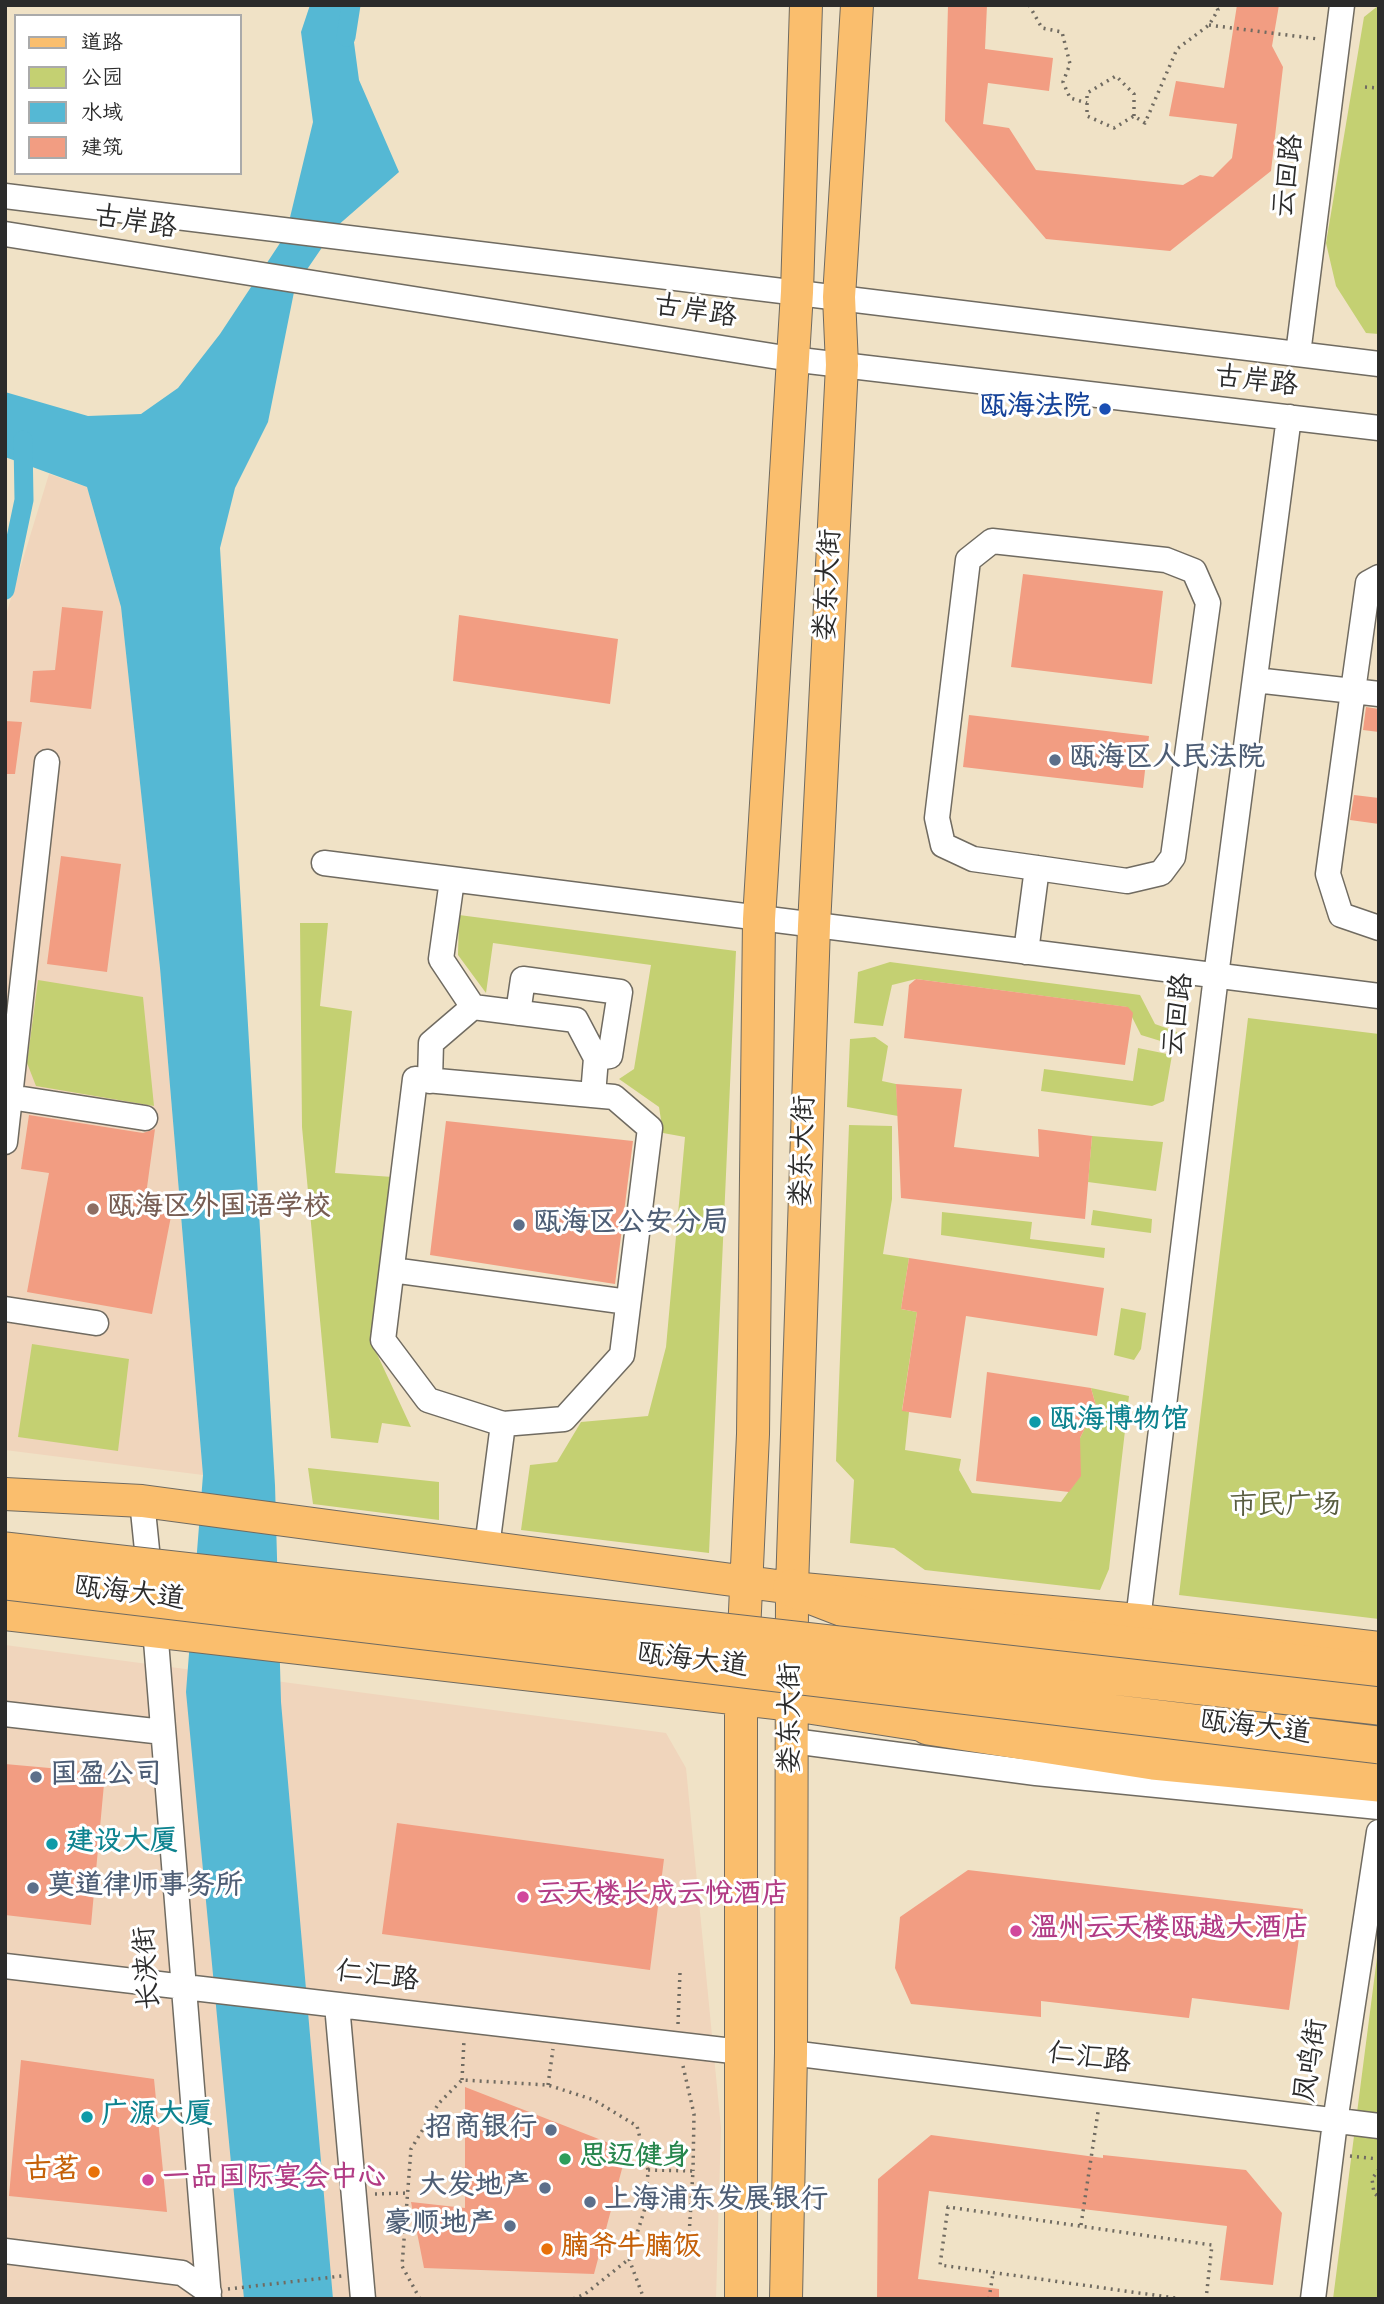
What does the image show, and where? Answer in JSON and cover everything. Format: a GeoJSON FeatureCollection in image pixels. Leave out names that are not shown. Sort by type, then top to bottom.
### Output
{"type":"FeatureCollection","features":[{"type":"Feature","properties":{"kind":"highway","name":"瓯海大道"},"geometry":{"type":"LineString","coordinates":[[5,1552],[1379,1706]]}},
{"type":"Feature","properties":{"kind":"highway","name":"瓯海大道"},"geometry":{"type":"LineString","coordinates":[[5,1581],[1379,1745]]}},
{"type":"Feature","properties":{"kind":"highway"},"geometry":{"type":"LineString","coordinates":[[792,1588],[867,1617],[1379,1672]]}},
{"type":"Feature","properties":{"kind":"highway"},"geometry":{"type":"LineString","coordinates":[[928,1726],[1153,1761],[1379,1783]]}},
{"type":"Feature","properties":{"kind":"main road","name":"娄东大街"},"geometry":{"type":"LineString","coordinates":[[741,2299],[741,1699],[753,1434],[759,919],[797,292],[806,5]]}},
{"type":"Feature","properties":{"kind":"main road","name":"娄东大街"},"geometry":{"type":"LineString","coordinates":[[786,2299],[792,2053],[792,1588],[814,926],[842,365],[839,297],[857,5]]}},
{"type":"Feature","properties":{"kind":"main road"},"geometry":{"type":"LineString","coordinates":[[5,1494],[142,1501],[792,1588],[1138,1620],[1379,1648]]}},
{"type":"Feature","properties":{"kind":"main road","name":"瓯海大道"},"geometry":{"type":"LineString","coordinates":[[5,1614],[793,1705],[928,1726],[1027,1724],[1379,1765]]}},
{"type":"Feature","properties":{"kind":"street","name":"云回路"},"geometry":{"type":"LineString","coordinates":[[1298,354],[1342,5]]}},
{"type":"Feature","properties":{"kind":"street","name":"古岸路"},"geometry":{"type":"LineString","coordinates":[[5,196],[1379,364]]}},
{"type":"Feature","properties":{"kind":"street","name":"古岸路"},"geometry":{"type":"LineString","coordinates":[[5,234],[791,359],[1379,428]]}},
{"type":"Feature","properties":{"kind":"street","name":"云回路"},"geometry":{"type":"LineString","coordinates":[[1138,1620],[1216,976],[1289,418]]}},
{"type":"Feature","properties":{"kind":"street"},"geometry":{"type":"LineString","coordinates":[[992,541],[1166,560],[1194,571],[1208,603],[1173,857],[1161,873],[1127,881],[1037,867],[973,859],[943,845],[937,818],[968,560],[992,541]]}},
{"type":"Feature","properties":{"kind":"street"},"geometry":{"type":"LineString","coordinates":[[1379,577],[1368,583],[1328,874],[1341,915],[1379,928]]}},
{"type":"Feature","properties":{"kind":"street"},"geometry":{"type":"LineString","coordinates":[[1255,680],[1379,694]]}},
{"type":"Feature","properties":{"kind":"street"},"geometry":{"type":"LineString","coordinates":[[5,1142],[47,762]]}},
{"type":"Feature","properties":{"kind":"street"},"geometry":{"type":"LineString","coordinates":[[324,863],[1379,996]]}},
{"type":"Feature","properties":{"kind":"street"},"geometry":{"type":"LineString","coordinates":[[1026,952],[1037,867]]}},
{"type":"Feature","properties":{"kind":"street"},"geometry":{"type":"LineString","coordinates":[[452,880],[441,959],[473,1007]]}},
{"type":"Feature","properties":{"kind":"street"},"geometry":{"type":"LineString","coordinates":[[518,1013],[523,979],[620,992],[610,1056],[597,1058]]}},
{"type":"Feature","properties":{"kind":"street"},"geometry":{"type":"LineString","coordinates":[[430,1081],[431,1043],[473,1007],[576,1020],[597,1058],[593,1095]]}},
{"type":"Feature","properties":{"kind":"street"},"geometry":{"type":"LineString","coordinates":[[415,1079],[593,1095],[614,1097],[650,1128],[622,1355],[564,1419],[503,1424],[428,1401],[383,1340],[415,1079]]}},
{"type":"Feature","properties":{"kind":"street"},"geometry":{"type":"LineString","coordinates":[[10,1097],[145,1118]]}},
{"type":"Feature","properties":{"kind":"street"},"geometry":{"type":"LineString","coordinates":[[392,1270],[628,1303]]}},
{"type":"Feature","properties":{"kind":"street"},"geometry":{"type":"LineString","coordinates":[[5,1309],[96,1323]]}},
{"type":"Feature","properties":{"kind":"street"},"geometry":{"type":"LineString","coordinates":[[487,1547],[503,1424]]}},
{"type":"Feature","properties":{"kind":"street","name":"长浃街"},"geometry":{"type":"LineString","coordinates":[[142,1501],[209,2295]]}},
{"type":"Feature","properties":{"kind":"street"},"geometry":{"type":"LineString","coordinates":[[5,1714],[163,1732]]}},
{"type":"Feature","properties":{"kind":"street"},"geometry":{"type":"LineString","coordinates":[[793,1741],[1036,1773],[1379,1807]]}},
{"type":"Feature","properties":{"kind":"street","name":"凤鸣街"},"geometry":{"type":"LineString","coordinates":[[1313,2299],[1335,2122],[1379,1832]]}},
{"type":"Feature","properties":{"kind":"street","name":"仁汇路"},"geometry":{"type":"LineString","coordinates":[[5,1966],[741,2052]]}},
{"type":"Feature","properties":{"kind":"street"},"geometry":{"type":"LineString","coordinates":[[337,2005],[363,2299]]}},
{"type":"Feature","properties":{"kind":"street","name":"仁汇路"},"geometry":{"type":"LineString","coordinates":[[792,2053],[1379,2126]]}},
{"type":"Feature","properties":{"kind":"street"},"geometry":{"type":"LineString","coordinates":[[5,2251],[182,2273],[209,2295]]}},
{"type":"Feature","properties":{"kind":"path"},"geometry":{"type":"LineString","coordinates":[[1029,5],[1042,29],[1062,32],[1070,64],[1063,82],[1070,98],[1087,103]]}},
{"type":"Feature","properties":{"kind":"path"},"geometry":{"type":"LineString","coordinates":[[1134,116],[1145,123],[1177,49],[1209,25],[1218,10],[1215,5]]}},
{"type":"Feature","properties":{"kind":"path"},"geometry":{"type":"LineString","coordinates":[[1209,25],[1338,41]]}},
{"type":"Feature","properties":{"kind":"path"},"geometry":{"type":"LineString","coordinates":[[1116,76],[1134,94],[1134,116],[1114,128],[1087,116],[1087,93],[1116,76]]}},
{"type":"Feature","properties":{"kind":"path"},"geometry":{"type":"LineString","coordinates":[[1365,88],[1379,88]]}},
{"type":"Feature","properties":{"kind":"path"},"geometry":{"type":"LineString","coordinates":[[680,1972],[678,2045],[694,2114],[688,2252]]}},
{"type":"Feature","properties":{"kind":"path"},"geometry":{"type":"LineString","coordinates":[[420,2299],[402,2266],[411,2149],[439,2103],[462,2080],[465,2020]]}},
{"type":"Feature","properties":{"kind":"path"},"geometry":{"type":"LineString","coordinates":[[548,2085],[556,2030]]}},
{"type":"Feature","properties":{"kind":"path"},"geometry":{"type":"LineString","coordinates":[[462,2080],[548,2085],[594,2100],[637,2126],[648,2170],[646,2205],[629,2259],[585,2294],[573,2299]]}},
{"type":"Feature","properties":{"kind":"path"},"geometry":{"type":"LineString","coordinates":[[1081,2225],[1101,2092]]}},
{"type":"Feature","properties":{"kind":"path"},"geometry":{"type":"LineString","coordinates":[[1331,2154],[1379,2159]]}},
{"type":"Feature","properties":{"kind":"path"},"geometry":{"type":"LineString","coordinates":[[1379,2169],[1372,2179],[1374,2193],[1379,2197]]}},
{"type":"Feature","properties":{"kind":"path"},"geometry":{"type":"LineString","coordinates":[[648,2170],[693,2171]]}},
{"type":"Feature","properties":{"kind":"path"},"geometry":{"type":"LineString","coordinates":[[354,2195],[408,2193]]}},
{"type":"Feature","properties":{"kind":"path"},"geometry":{"type":"LineString","coordinates":[[1182,2299],[940,2265],[948,2207],[1212,2245],[1206,2299]]}},
{"type":"Feature","properties":{"kind":"path"},"geometry":{"type":"LineString","coordinates":[[629,2259],[643,2299]]}},
{"type":"Feature","properties":{"kind":"path"},"geometry":{"type":"LineString","coordinates":[[989,2299],[993,2273]]}},
{"type":"Feature","properties":{"kind":"path"},"geometry":{"type":"LineString","coordinates":[[209,2295],[361,2274]]}},
{"type":"Feature","properties":{"kind":"path"},"geometry":{"type":"LineString","coordinates":[[1133,2299],[1134,2292]]}},
{"type":"Feature","properties":{"kind":"shaded area","name":"瓯海区外国语学校"},"geometry":{"type":"Polygon","coordinates":[[[49,474],[87,487],[121,607],[160,968],[203,1475],[5,1450],[5,618],[49,474]]]}},
{"type":"Feature","properties":{"kind":"shaded area"},"geometry":{"type":"Polygon","coordinates":[[[5,1645],[666,1733],[686,1768],[721,2128],[716,2299],[5,2299],[5,1645]]]}},
{"type":"Feature","properties":{"kind":"green space"},"geometry":{"type":"Polygon","coordinates":[[[1379,5],[1379,334],[1366,333],[1336,286],[1326,243],[1364,17],[1379,5]]]}},
{"type":"Feature","properties":{"kind":"green space"},"geometry":{"type":"Polygon","coordinates":[[[459,915],[736,951],[709,1553],[521,1530],[530,1465],[557,1462],[581,1422],[648,1416],[666,1347],[685,1137],[663,1133],[659,1107],[619,1079],[634,1069],[651,965],[493,943],[486,993],[458,955],[459,915]]]}},
{"type":"Feature","properties":{"kind":"green space"},"geometry":{"type":"Polygon","coordinates":[[[300,923],[328,923],[320,1006],[352,1011],[335,1173],[393,1177],[370,1339],[411,1427],[382,1423],[378,1443],[331,1438],[302,1127],[300,923]]]}},
{"type":"Feature","properties":{"kind":"green space"},"geometry":{"type":"Polygon","coordinates":[[[890,962],[1140,995],[1155,1024],[1177,1032],[1177,1046],[1141,1035],[1127,1007],[916,979],[892,985],[883,1026],[854,1023],[858,972],[890,962]]]}},
{"type":"Feature","properties":{"kind":"green space"},"geometry":{"type":"Polygon","coordinates":[[[38,980],[143,997],[154,1106],[36,1086],[27,1063],[38,980]]]}},
{"type":"Feature","properties":{"kind":"green space","name":"市民广场"},"geometry":{"type":"Polygon","coordinates":[[[1248,1018],[1379,1034],[1379,1619],[1179,1595],[1248,1018]]]}},
{"type":"Feature","properties":{"kind":"green space"},"geometry":{"type":"Polygon","coordinates":[[[875,1037],[888,1046],[882,1081],[896,1084],[898,1116],[847,1107],[850,1039],[875,1037]]]}},
{"type":"Feature","properties":{"kind":"green space"},"geometry":{"type":"Polygon","coordinates":[[[1138,1048],[1172,1055],[1164,1101],[1152,1106],[1041,1091],[1044,1069],[1133,1081],[1138,1048]]]}},
{"type":"Feature","properties":{"kind":"green space"},"geometry":{"type":"Polygon","coordinates":[[[849,1125],[892,1126],[892,1199],[883,1254],[909,1258],[901,1309],[917,1312],[902,1410],[909,1412],[905,1450],[961,1459],[959,1470],[972,1493],[1061,1502],[1080,1476],[1080,1438],[1096,1406],[1091,1388],[1129,1396],[1109,1569],[1100,1590],[925,1570],[894,1548],[850,1543],[854,1480],[836,1461],[849,1125]]]}},
{"type":"Feature","properties":{"kind":"green space"},"geometry":{"type":"Polygon","coordinates":[[[1092,1136],[1163,1142],[1156,1191],[1088,1182],[1092,1136]]]}},
{"type":"Feature","properties":{"kind":"green space"},"geometry":{"type":"Polygon","coordinates":[[[1093,1210],[1152,1219],[1151,1233],[1091,1225],[1093,1210]]]}},
{"type":"Feature","properties":{"kind":"green space"},"geometry":{"type":"Polygon","coordinates":[[[942,1212],[1032,1222],[1030,1239],[1105,1248],[1104,1258],[941,1235],[942,1212]]]}},
{"type":"Feature","properties":{"kind":"green space"},"geometry":{"type":"Polygon","coordinates":[[[1121,1308],[1146,1313],[1141,1349],[1134,1360],[1114,1355],[1121,1308]]]}},
{"type":"Feature","properties":{"kind":"green space"},"geometry":{"type":"Polygon","coordinates":[[[32,1344],[129,1359],[118,1451],[18,1437],[32,1344]]]}},
{"type":"Feature","properties":{"kind":"green space"},"geometry":{"type":"Polygon","coordinates":[[[308,1468],[439,1482],[439,1520],[313,1504],[308,1468]]]}},
{"type":"Feature","properties":{"kind":"green space"},"geometry":{"type":"Polygon","coordinates":[[[1379,1942],[1379,2299],[1333,2299],[1379,1942]]]}},
{"type":"Feature","properties":{"kind":"water"},"geometry":{"type":"Polygon","coordinates":[[[310,5],[349,5],[359,80],[399,172],[336,227],[295,287],[268,422],[235,488],[220,548],[275,1485],[281,1702],[333,2299],[244,2299],[186,1692],[203,1475],[160,968],[121,607],[87,487],[5,457],[5,392],[88,416],[141,414],[178,388],[220,334],[286,234],[313,122],[301,32],[310,5]]]}},
{"type":"Feature","properties":{"kind":"building"},"geometry":{"type":"Polygon","coordinates":[[[948,5],[987,5],[985,49],[1053,58],[1049,91],[988,83],[983,124],[1009,128],[1036,170],[1183,185],[1200,175],[1213,177],[1232,158],[1237,124],[1169,116],[1176,81],[1224,88],[1237,5],[1279,5],[1272,46],[1283,67],[1271,171],[1170,251],[1046,239],[945,121],[948,5]]]}},
{"type":"Feature","properties":{"kind":"building"},"geometry":{"type":"Polygon","coordinates":[[[1023,574],[1163,591],[1152,684],[1011,667],[1023,574]]]}},
{"type":"Feature","properties":{"kind":"building"},"geometry":{"type":"Polygon","coordinates":[[[62,607],[103,611],[91,709],[30,702],[33,671],[55,670],[62,607]]]}},
{"type":"Feature","properties":{"kind":"building"},"geometry":{"type":"Polygon","coordinates":[[[459,615],[618,639],[610,704],[453,681],[459,615]]]}},
{"type":"Feature","properties":{"kind":"building"},"geometry":{"type":"Polygon","coordinates":[[[1366,707],[1379,709],[1379,732],[1363,730],[1366,707]]]}},
{"type":"Feature","properties":{"kind":"building"},"geometry":{"type":"Polygon","coordinates":[[[969,715],[1149,736],[1143,788],[963,767],[969,715]]]}},
{"type":"Feature","properties":{"kind":"building"},"geometry":{"type":"Polygon","coordinates":[[[5,721],[22,722],[15,774],[5,774],[5,721]]]}},
{"type":"Feature","properties":{"kind":"building"},"geometry":{"type":"Polygon","coordinates":[[[1354,795],[1379,798],[1379,824],[1350,820],[1354,795]]]}},
{"type":"Feature","properties":{"kind":"building"},"geometry":{"type":"Polygon","coordinates":[[[61,856],[121,864],[107,972],[47,964],[61,856]]]}},
{"type":"Feature","properties":{"kind":"building"},"geometry":{"type":"Polygon","coordinates":[[[916,979],[1128,1007],[1133,1013],[1125,1065],[904,1038],[909,985],[916,979]]]}},
{"type":"Feature","properties":{"kind":"building"},"geometry":{"type":"Polygon","coordinates":[[[896,1084],[962,1089],[954,1147],[1039,1157],[1038,1129],[1092,1136],[1085,1219],[901,1198],[896,1084]]]}},
{"type":"Feature","properties":{"kind":"building"},"geometry":{"type":"Polygon","coordinates":[[[29,1115],[143,1133],[155,1129],[145,1202],[173,1206],[152,1314],[27,1292],[49,1173],[21,1169],[29,1115]]]}},
{"type":"Feature","properties":{"kind":"building"},"geometry":{"type":"Polygon","coordinates":[[[446,1121],[633,1141],[615,1284],[430,1255],[446,1121]]]}},
{"type":"Feature","properties":{"kind":"building"},"geometry":{"type":"Polygon","coordinates":[[[909,1258],[1104,1288],[1097,1336],[966,1316],[951,1418],[902,1411],[917,1312],[901,1309],[909,1258]]]}},
{"type":"Feature","properties":{"kind":"building","name":"瓯海博物馆"},"geometry":{"type":"Polygon","coordinates":[[[987,1372],[1091,1388],[1096,1406],[1080,1438],[1081,1476],[1069,1492],[976,1481],[987,1372]]]}},
{"type":"Feature","properties":{"kind":"building","name":"建设大厦"},"geometry":{"type":"Polygon","coordinates":[[[5,1764],[105,1773],[91,1925],[5,1915],[5,1764]]]}},
{"type":"Feature","properties":{"kind":"building","name":"云天楼长成云悦酒店"},"geometry":{"type":"Polygon","coordinates":[[[397,1823],[664,1859],[650,1970],[382,1934],[397,1823]]]}},
{"type":"Feature","properties":{"kind":"building"},"geometry":{"type":"Polygon","coordinates":[[[968,1870],[1303,1909],[1289,2010],[1192,1998],[1189,2018],[1041,2001],[1041,2017],[911,2004],[895,1968],[900,1917],[968,1870]]]}},
{"type":"Feature","properties":{"kind":"building","name":"广源大厦"},"geometry":{"type":"Polygon","coordinates":[[[21,2060],[154,2079],[167,2212],[9,2196],[21,2060]]]}},
{"type":"Feature","properties":{"kind":"building"},"geometry":{"type":"Polygon","coordinates":[[[465,2087],[627,2150],[594,2274],[424,2268],[411,2202],[465,2208],[465,2087]]]}},
{"type":"Feature","properties":{"kind":"building"},"geometry":{"type":"Polygon","coordinates":[[[931,2135],[1103,2158],[1103,2155],[1246,2170],[1282,2213],[1273,2285],[1220,2280],[1227,2226],[929,2191],[918,2279],[999,2289],[999,2299],[877,2299],[878,2179],[931,2135]]]}},
{"type":"Feature","properties":{"kind":"waterway"},"geometry":{"type":"LineString","coordinates":[[346,37],[351,5]]}},
{"type":"Feature","properties":{"kind":"waterway"},"geometry":{"type":"LineString","coordinates":[[5,590],[24,500],[23,440]]}},
{"type":"Feature","properties":{"kind":"place","name":"瓯海法院"},"geometry":{"type":"Point","coordinates":[1105,409]}},
{"type":"Feature","properties":{"kind":"place","name":"瓯海区人民法院"},"geometry":{"type":"Point","coordinates":[1055,760]}},
{"type":"Feature","properties":{"kind":"place","name":"瓯海区外国语学校"},"geometry":{"type":"Point","coordinates":[93,1209]}},
{"type":"Feature","properties":{"kind":"place","name":"瓯海区公安分局"},"geometry":{"type":"Point","coordinates":[519,1225]}},
{"type":"Feature","properties":{"kind":"place","name":"瓯海博物馆"},"geometry":{"type":"Point","coordinates":[1035,1422]}},
{"type":"Feature","properties":{"kind":"place","name":"国盈公司"},"geometry":{"type":"Point","coordinates":[36,1777]}},
{"type":"Feature","properties":{"kind":"place","name":"建设大厦"},"geometry":{"type":"Point","coordinates":[52,1844]}},
{"type":"Feature","properties":{"kind":"place","name":"莫道律师事务所"},"geometry":{"type":"Point","coordinates":[33,1888]}},
{"type":"Feature","properties":{"kind":"place","name":"云天楼长成云悦酒店"},"geometry":{"type":"Point","coordinates":[523,1897]}},
{"type":"Feature","properties":{"kind":"place","name":"温州云天楼瓯越大酒店"},"geometry":{"type":"Point","coordinates":[1016,1931]}},
{"type":"Feature","properties":{"kind":"place","name":"广源大厦"},"geometry":{"type":"Point","coordinates":[87,2117]}},
{"type":"Feature","properties":{"kind":"place","name":"招商银行"},"geometry":{"type":"Point","coordinates":[551,2130]}},
{"type":"Feature","properties":{"kind":"place","name":"思迈健身"},"geometry":{"type":"Point","coordinates":[565,2159]}},
{"type":"Feature","properties":{"kind":"place","name":"古茗"},"geometry":{"type":"Point","coordinates":[94,2172]}},
{"type":"Feature","properties":{"kind":"place","name":"一品国际宴会中心"},"geometry":{"type":"Point","coordinates":[148,2180]}},
{"type":"Feature","properties":{"kind":"place","name":"大发地产"},"geometry":{"type":"Point","coordinates":[545,2188]}},
{"type":"Feature","properties":{"kind":"place","name":"上海浦东发展银行"},"geometry":{"type":"Point","coordinates":[590,2202]}},
{"type":"Feature","properties":{"kind":"place","name":"豪顺地产"},"geometry":{"type":"Point","coordinates":[510,2226]}},
{"type":"Feature","properties":{"kind":"place","name":"腩爷牛腩饭"},"geometry":{"type":"Point","coordinates":[547,2249]}}]}
